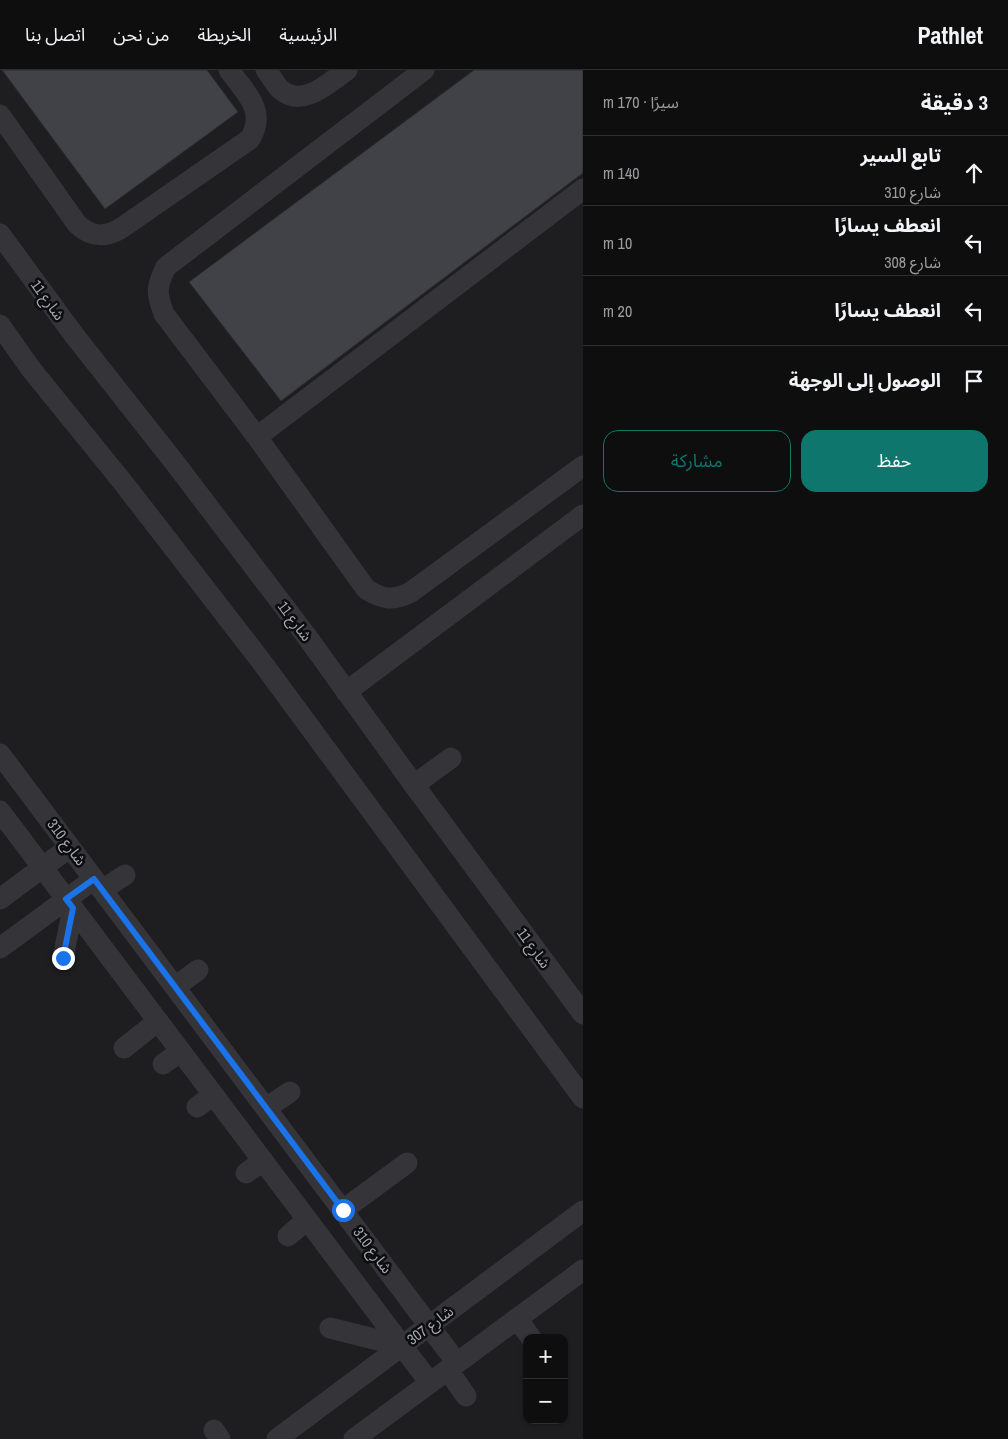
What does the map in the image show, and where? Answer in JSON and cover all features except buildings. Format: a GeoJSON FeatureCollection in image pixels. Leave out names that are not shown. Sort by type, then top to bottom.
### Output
{"type":"FeatureCollection","features":[{"type":"Feature","properties":{"kind":"street"},"geometry":{"type":"LineString","coordinates":[[0,115],[77,224],[84,231],[102,236],[112,234],[120,229],[250,139],[255,131],[257,122],[256,112],[253,102],[230,70]]}},
{"type":"Feature","properties":{"kind":"street"},"geometry":{"type":"LineString","coordinates":[[266,70],[280,88],[287,94],[295,96],[305,96],[313,93],[347,70]]}},
{"type":"Feature","properties":{"kind":"street"},"geometry":{"type":"LineString","coordinates":[[424,70],[166,266],[158,282],[158,299],[164,314],[257,437],[366,589],[376,596],[388,599],[400,598],[411,592],[583,466]]}},
{"type":"Feature","properties":{"kind":"street"},"geometry":{"type":"LineString","coordinates":[[257,437],[583,190]]}},
{"type":"Feature","properties":{"kind":"street","name":"شارع 11"},"geometry":{"type":"LineString","coordinates":[[0,234],[74,335],[175,463],[305,634],[583,1014]]}},
{"type":"Feature","properties":{"kind":"street"},"geometry":{"type":"LineString","coordinates":[[0,326],[261,661],[583,1098]]}},
{"type":"Feature","properties":{"kind":"street"},"geometry":{"type":"LineString","coordinates":[[346,692],[583,515]]}},
{"type":"Feature","properties":{"kind":"street","name":"شارع 310"},"geometry":{"type":"LineString","coordinates":[[0,754],[429,1326],[452,1366],[466,1396]]}},
{"type":"Feature","properties":{"kind":"street"},"geometry":{"type":"LineString","coordinates":[[414,785],[451,758]]}},
{"type":"Feature","properties":{"kind":"street"},"geometry":{"type":"LineString","coordinates":[[0,811],[158,1020],[172,1058],[205,1101],[263,1161],[430,1383]]}},
{"type":"Feature","properties":{"kind":"street"},"geometry":{"type":"LineString","coordinates":[[0,899],[70,847]]}},
{"type":"Feature","properties":{"kind":"street"},"geometry":{"type":"LineString","coordinates":[[0,948],[98,884],[125,875]]}},
{"type":"Feature","properties":{"kind":"street"},"geometry":{"type":"LineString","coordinates":[[63,958],[70,904]]}},
{"type":"Feature","properties":{"kind":"street"},"geometry":{"type":"LineString","coordinates":[[175,987],[198,970]]}},
{"type":"Feature","properties":{"kind":"street"},"geometry":{"type":"LineString","coordinates":[[124,1048],[158,1020]]}},
{"type":"Feature","properties":{"kind":"street"},"geometry":{"type":"LineString","coordinates":[[266,1108],[290,1092]]}},
{"type":"Feature","properties":{"kind":"street"},"geometry":{"type":"LineString","coordinates":[[246,1173],[263,1161]]}},
{"type":"Feature","properties":{"kind":"street"},"geometry":{"type":"LineString","coordinates":[[343,1210],[408,1163]]}},
{"type":"Feature","properties":{"kind":"street","name":"شارع 307"},"geometry":{"type":"LineString","coordinates":[[277,1439],[583,1211]]}},
{"type":"Feature","properties":{"kind":"street"},"geometry":{"type":"LineString","coordinates":[[288,1236],[308,1220]]}},
{"type":"Feature","properties":{"kind":"street"},"geometry":{"type":"LineString","coordinates":[[363,1436],[452,1366],[583,1270]]}},
{"type":"Feature","properties":{"kind":"street"},"geometry":{"type":"LineString","coordinates":[[517,1318],[528,1334]]}},
{"type":"Feature","properties":{"kind":"street"},"geometry":{"type":"LineString","coordinates":[[330,1328],[402,1346]]}},
{"type":"Feature","properties":{"kind":"shaded area"},"geometry":{"type":"Polygon","coordinates":[[[0,70],[583,70],[583,1439],[0,1439],[0,70]]]}},
{"type":"Feature","properties":{"kind":"route"},"geometry":{"type":"LineString","coordinates":[[63,958],[73,908],[66,899],[94,879],[343,1210]]}}]}
